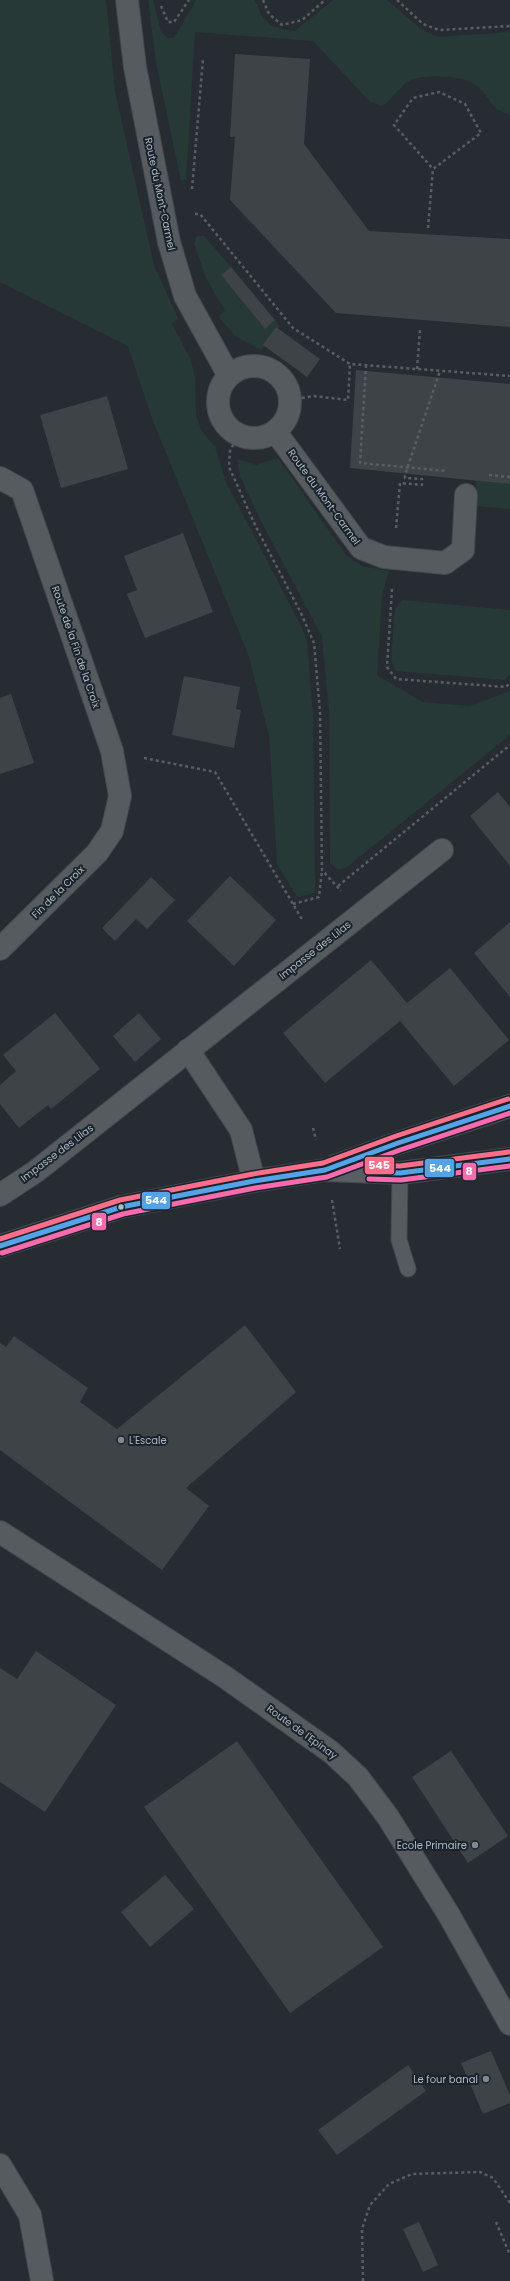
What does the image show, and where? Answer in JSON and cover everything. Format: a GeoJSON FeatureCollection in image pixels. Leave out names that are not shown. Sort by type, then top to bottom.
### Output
{"type":"FeatureCollection","features":[{"type":"Feature","properties":{"kind":"main road"},"geometry":{"type":"LineString","coordinates":[[325,1170],[398,1143],[510,1106]]}},
{"type":"Feature","properties":{"kind":"main road"},"geometry":{"type":"LineString","coordinates":[[0,1246],[121,1207],[254,1181],[325,1170],[400,1173],[510,1158]]}},
{"type":"Feature","properties":{"kind":"street","name":"Route du Mont-Carmel"},"geometry":{"type":"LineString","coordinates":[[127,0],[135,67],[169,242],[185,296],[229,376]]}},
{"type":"Feature","properties":{"kind":"street"},"geometry":{"type":"LineString","coordinates":[[250,366],[261,366],[272,370],[281,378],[288,388],[290,400],[289,412],[283,422],[275,431],[258,438],[239,434],[230,429],[219,410],[218,398],[222,386],[229,376],[238,369],[250,366]]}},
{"type":"Feature","properties":{"kind":"street","name":"Route du Mont-Carmel"},"geometry":{"type":"LineString","coordinates":[[275,431],[361,548],[384,557],[445,563],[463,550],[466,495]]}},
{"type":"Feature","properties":{"kind":"street","name":"Route de la Fin de la Croix"},"geometry":{"type":"LineString","coordinates":[[0,478],[22,490],[112,751],[120,796],[112,831]]}},
{"type":"Feature","properties":{"kind":"street","name":"Fin de la Croix"},"geometry":{"type":"LineString","coordinates":[[0,949],[97,853],[112,831]]}},
{"type":"Feature","properties":{"kind":"street","name":"Impasse des Lilas"},"geometry":{"type":"LineString","coordinates":[[0,1195],[35,1172],[442,850]]}},
{"type":"Feature","properties":{"kind":"street"},"geometry":{"type":"LineString","coordinates":[[188,1050],[241,1130],[254,1181]]}},
{"type":"Feature","properties":{"kind":"street","name":"Route de l'Epinay"},"geometry":{"type":"LineString","coordinates":[[0,1532],[225,1676],[332,1752],[358,1777],[388,1817],[449,1915],[510,2024]]}},
{"type":"Feature","properties":{"kind":"street"},"geometry":{"type":"LineString","coordinates":[[0,2165],[30,2215],[42,2281]]}},
{"type":"Feature","properties":{"kind":"lane"},"geometry":{"type":"LineString","coordinates":[[400,1173],[399,1240],[408,1269]]}},
{"type":"Feature","properties":{"kind":"path"},"geometry":{"type":"LineString","coordinates":[[159,0],[163,14],[168,22],[174,22],[189,0]]}},
{"type":"Feature","properties":{"kind":"path"},"geometry":{"type":"LineString","coordinates":[[263,0],[269,14],[282,25],[302,20],[325,0]]}},
{"type":"Feature","properties":{"kind":"path"},"geometry":{"type":"LineString","coordinates":[[396,0],[423,24],[439,30],[510,26]]}},
{"type":"Feature","properties":{"kind":"path"},"geometry":{"type":"LineString","coordinates":[[192,190],[203,59]]}},
{"type":"Feature","properties":{"kind":"path"},"geometry":{"type":"LineString","coordinates":[[428,228],[433,170],[394,125],[413,98],[440,92],[465,104],[481,133],[433,170]]}},
{"type":"Feature","properties":{"kind":"path"},"geometry":{"type":"LineString","coordinates":[[163,213],[200,214],[293,328],[350,364],[510,376]]}},
{"type":"Feature","properties":{"kind":"path"},"geometry":{"type":"LineString","coordinates":[[417,369],[420,330]]}},
{"type":"Feature","properties":{"kind":"path"},"geometry":{"type":"LineString","coordinates":[[290,400],[313,396],[348,400],[350,364]]}},
{"type":"Feature","properties":{"kind":"path"},"geometry":{"type":"LineString","coordinates":[[366,365],[360,463],[455,472]]}},
{"type":"Feature","properties":{"kind":"path"},"geometry":{"type":"LineString","coordinates":[[440,371],[407,468],[405,478],[422,479],[422,485],[400,483],[387,667],[396,679],[506,687],[510,683]]}},
{"type":"Feature","properties":{"kind":"path"},"geometry":{"type":"LineString","coordinates":[[239,434],[230,451],[229,467],[256,527],[301,612],[314,643],[320,712],[322,870],[319,897],[293,904]]}},
{"type":"Feature","properties":{"kind":"path"},"geometry":{"type":"LineString","coordinates":[[486,475],[510,477]]}},
{"type":"Feature","properties":{"kind":"path"},"geometry":{"type":"LineString","coordinates":[[338,886],[510,745]]}},
{"type":"Feature","properties":{"kind":"path"},"geometry":{"type":"LineString","coordinates":[[112,751],[215,772],[307,927],[321,945]]}},
{"type":"Feature","properties":{"kind":"path"},"geometry":{"type":"LineString","coordinates":[[322,870],[338,886],[360,914]]}},
{"type":"Feature","properties":{"kind":"path"},"geometry":{"type":"LineString","coordinates":[[312,1128],[318,1144]]}},
{"type":"Feature","properties":{"kind":"path"},"geometry":{"type":"LineString","coordinates":[[331,1197],[340,1249]]}},
{"type":"Feature","properties":{"kind":"path"},"geometry":{"type":"LineString","coordinates":[[363,2281],[362,2229],[370,2205],[389,2184],[412,2174],[480,2172],[493,2178],[510,2203]]}},
{"type":"Feature","properties":{"kind":"path"},"geometry":{"type":"LineString","coordinates":[[496,2222],[510,2255]]}},
{"type":"Feature","properties":{"kind":"green space"},"geometry":{"type":"Polygon","coordinates":[[[0,0],[106,0],[115,91],[154,265],[178,318],[172,324],[191,360],[195,378],[196,416],[202,431],[215,447],[226,482],[302,628],[307,642],[313,715],[315,893],[297,897],[277,864],[269,735],[248,654],[153,421],[128,346],[0,282],[0,0]]]}},
{"type":"Feature","properties":{"kind":"green space"},"geometry":{"type":"Polygon","coordinates":[[[148,0],[153,0],[161,32],[167,38],[173,38],[177,33],[196,0],[255,0],[261,14],[269,23],[279,29],[295,31],[333,0],[387,0],[422,30],[438,37],[510,32],[510,115],[497,109],[476,85],[461,79],[442,76],[422,77],[407,82],[389,101],[382,106],[370,102],[313,41],[195,32],[186,179],[181,181],[156,62],[148,0]]]}},
{"type":"Feature","properties":{"kind":"green space"},"geometry":{"type":"Polygon","coordinates":[[[197,236],[204,236],[231,267],[221,275],[265,329],[275,320],[279,326],[261,350],[235,336],[218,316],[225,311],[206,278],[194,243],[197,236]]]}},
{"type":"Feature","properties":{"kind":"green space"},"geometry":{"type":"Polygon","coordinates":[[[278,458],[346,555],[362,566],[389,571],[382,595],[377,675],[423,702],[469,706],[510,691],[510,735],[346,868],[338,870],[330,863],[329,711],[322,637],[261,521],[240,476],[237,459],[256,465],[278,458]]]}},
{"type":"Feature","properties":{"kind":"green space"},"geometry":{"type":"Polygon","coordinates":[[[476,480],[510,484],[510,509],[474,506],[476,480]]]}},
{"type":"Feature","properties":{"kind":"green space"},"geometry":{"type":"Polygon","coordinates":[[[402,600],[510,610],[510,674],[505,680],[396,671],[391,660],[395,609],[402,600]]]}},
{"type":"Feature","properties":{"kind":"building"},"geometry":{"type":"Polygon","coordinates":[[[235,54],[310,59],[304,144],[369,231],[510,239],[510,327],[336,313],[230,200],[235,137],[230,137],[235,54]]]}},
{"type":"Feature","properties":{"kind":"building"},"geometry":{"type":"Polygon","coordinates":[[[231,267],[275,320],[265,329],[221,275],[231,267]]]}},
{"type":"Feature","properties":{"kind":"building"},"geometry":{"type":"Polygon","coordinates":[[[276,327],[320,359],[307,377],[263,345],[276,327]]]}},
{"type":"Feature","properties":{"kind":"building"},"geometry":{"type":"Polygon","coordinates":[[[356,370],[510,384],[510,484],[350,468],[356,370]]]}},
{"type":"Feature","properties":{"kind":"building"},"geometry":{"type":"Polygon","coordinates":[[[107,396],[128,469],[61,488],[40,415],[107,396]]]}},
{"type":"Feature","properties":{"kind":"building"},"geometry":{"type":"Polygon","coordinates":[[[183,533],[213,612],[145,638],[127,594],[137,590],[124,556],[183,533]]]}},
{"type":"Feature","properties":{"kind":"building"},"geometry":{"type":"Polygon","coordinates":[[[184,676],[240,687],[236,709],[241,710],[234,748],[172,735],[184,676]]]}},
{"type":"Feature","properties":{"kind":"building"},"geometry":{"type":"Polygon","coordinates":[[[11,694],[34,763],[0,774],[0,698],[11,694]]]}},
{"type":"Feature","properties":{"kind":"building"},"geometry":{"type":"Polygon","coordinates":[[[498,792],[510,807],[510,866],[470,816],[498,792]]]}},
{"type":"Feature","properties":{"kind":"building"},"geometry":{"type":"Polygon","coordinates":[[[230,876],[276,920],[234,966],[187,921],[230,876]]]}},
{"type":"Feature","properties":{"kind":"building"},"geometry":{"type":"Polygon","coordinates":[[[151,877],[175,900],[147,929],[136,919],[115,941],[102,928],[151,877]]]}},
{"type":"Feature","properties":{"kind":"building"},"geometry":{"type":"Polygon","coordinates":[[[510,922],[510,997],[474,953],[510,922]]]}},
{"type":"Feature","properties":{"kind":"building"},"geometry":{"type":"Polygon","coordinates":[[[371,960],[407,1003],[450,968],[509,1040],[454,1086],[400,1021],[325,1083],[283,1033],[371,960]]]}},
{"type":"Feature","properties":{"kind":"building"},"geometry":{"type":"Polygon","coordinates":[[[55,1013],[100,1069],[51,1109],[48,1105],[19,1128],[0,1104],[0,1085],[16,1071],[3,1055],[55,1013]]]}},
{"type":"Feature","properties":{"kind":"building"},"geometry":{"type":"Polygon","coordinates":[[[139,1013],[161,1039],[135,1062],[113,1036],[139,1013]]]}},
{"type":"Feature","properties":{"kind":"building","name":"L'Escale"},"geometry":{"type":"Polygon","coordinates":[[[245,1325],[296,1392],[186,1488],[209,1506],[162,1570],[0,1450],[0,1343],[6,1347],[14,1336],[88,1388],[80,1402],[117,1429],[245,1325]]]}},
{"type":"Feature","properties":{"kind":"building"},"geometry":{"type":"Polygon","coordinates":[[[36,1651],[116,1705],[45,1812],[0,1782],[0,1668],[17,1679],[36,1651]]]}},
{"type":"Feature","properties":{"kind":"building"},"geometry":{"type":"Polygon","coordinates":[[[237,1741],[383,1947],[290,2013],[144,1807],[237,1741]]]}},
{"type":"Feature","properties":{"kind":"building"},"geometry":{"type":"Polygon","coordinates":[[[451,1751],[508,1836],[468,1863],[412,1777],[451,1751]]]}},
{"type":"Feature","properties":{"kind":"building"},"geometry":{"type":"Polygon","coordinates":[[[165,1875],[194,1909],[150,1947],[121,1912],[165,1875]]]}},
{"type":"Feature","properties":{"kind":"building","name":"Le four banal"},"geometry":{"type":"Polygon","coordinates":[[[491,2051],[510,2095],[510,2103],[483,2114],[461,2063],[491,2051]]]}},
{"type":"Feature","properties":{"kind":"building"},"geometry":{"type":"Polygon","coordinates":[[[408,2065],[426,2091],[337,2155],[318,2130],[408,2065]]]}},
{"type":"Feature","properties":{"kind":"building"},"geometry":{"type":"Polygon","coordinates":[[[419,2222],[438,2265],[423,2272],[403,2229],[419,2222]]]}},
{"type":"Feature","properties":{"kind":"transit line","name":"545"},"geometry":{"type":"LineString","coordinates":[[0,1239],[120,1200],[253,1174],[323,1163],[396,1136],[508,1099]]}},
{"type":"Feature","properties":{"kind":"transit line","name":"544"},"geometry":{"type":"LineString","coordinates":[[0,1246],[121,1207],[254,1181],[325,1170],[398,1143],[510,1106]]}},
{"type":"Feature","properties":{"kind":"transit line","name":"8"},"geometry":{"type":"LineString","coordinates":[[2,1253],[123,1214],[255,1188],[327,1177],[400,1150],[510,1113]]}},
{"type":"Feature","properties":{"kind":"transit line","name":"545"},"geometry":{"type":"LineString","coordinates":[[369,1165],[400,1166],[509,1152]]}},
{"type":"Feature","properties":{"kind":"transit line","name":"544"},"geometry":{"type":"LineString","coordinates":[[369,1172],[400,1173],[510,1159]]}},
{"type":"Feature","properties":{"kind":"transit line","name":"8"},"geometry":{"type":"LineString","coordinates":[[369,1179],[401,1180],[510,1166]]}},
{"type":"Feature","properties":{"kind":"place","name":"L'Escale"},"geometry":{"type":"Point","coordinates":[121,1440]}},
{"type":"Feature","properties":{"kind":"place","name":"Ecole Primaire"},"geometry":{"type":"Point","coordinates":[475,1845]}},
{"type":"Feature","properties":{"kind":"place","name":"Le four banal"},"geometry":{"type":"Point","coordinates":[486,2079]}}]}
